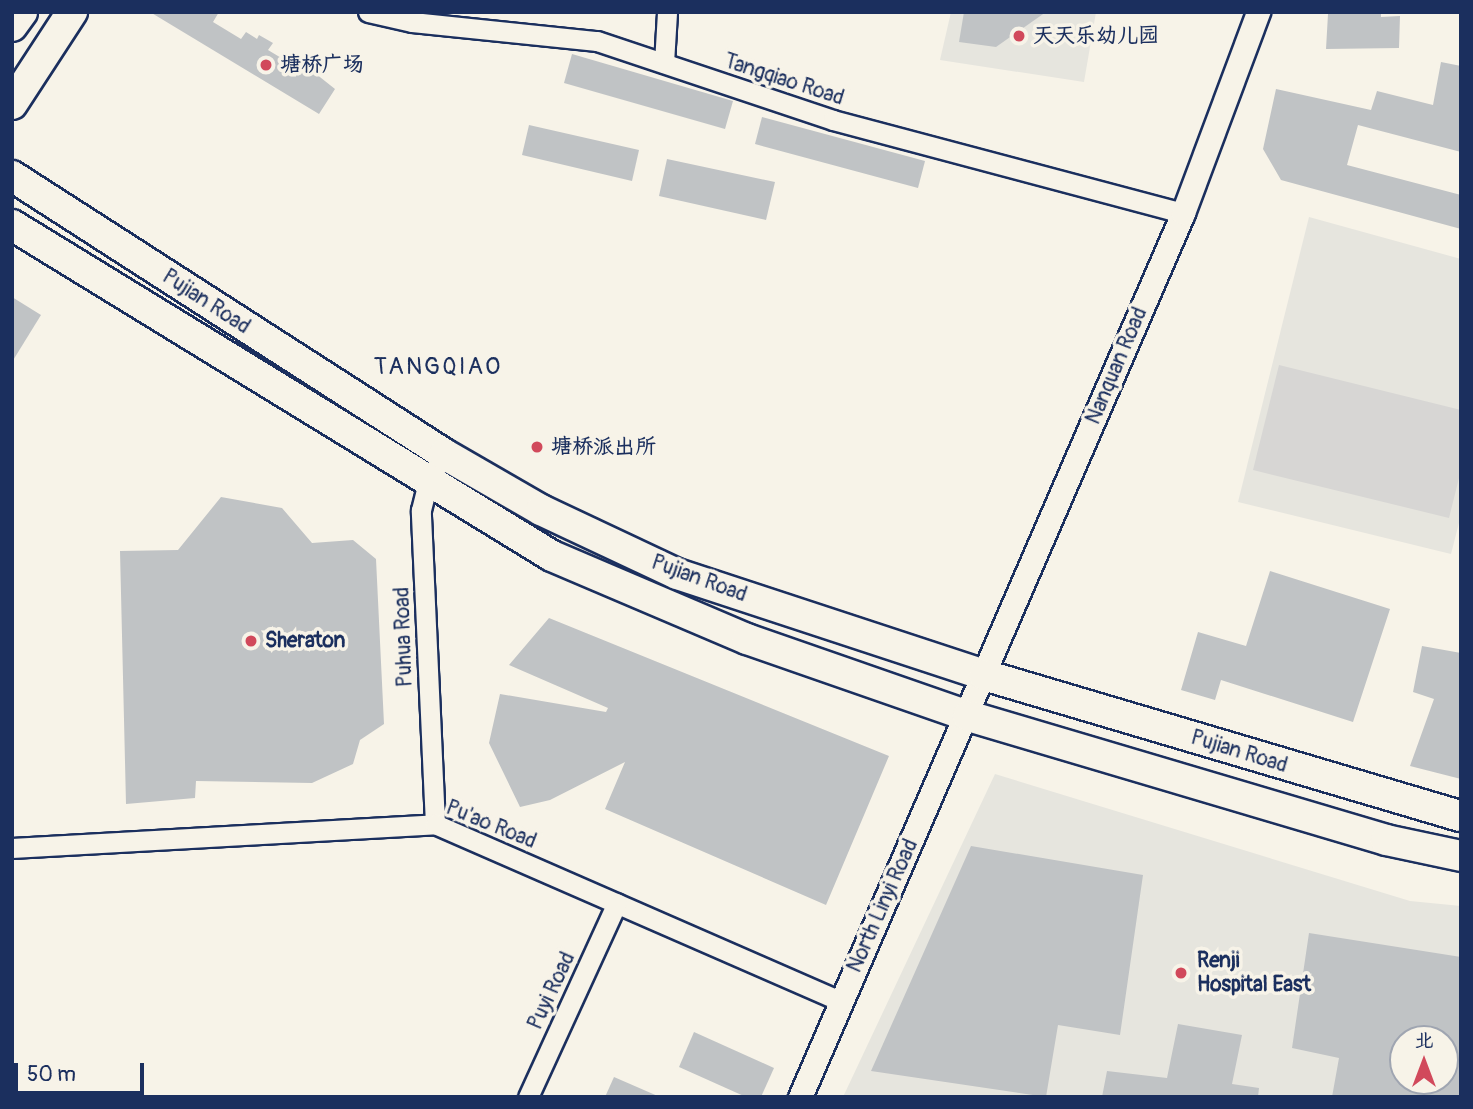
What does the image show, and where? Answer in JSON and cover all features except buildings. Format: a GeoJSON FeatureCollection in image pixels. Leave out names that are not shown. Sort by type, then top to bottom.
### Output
{"type":"FeatureCollection","features":[{"type":"Feature","properties":{"kind":"main road"},"geometry":{"type":"LineString","coordinates":[[12,26],[22,12]]}},
{"type":"Feature","properties":{"kind":"main road"},"geometry":{"type":"LineString","coordinates":[[12,104],[72,12]]}},
{"type":"Feature","properties":{"kind":"main road","name":"Pujian Road"},"geometry":{"type":"LineString","coordinates":[[12,176],[444,454],[541,510],[677,574],[984,675],[1461,816]]}},
{"type":"Feature","properties":{"kind":"main road","name":"Pujian Road"},"geometry":{"type":"LineString","coordinates":[[12,225],[552,556],[747,639],[968,716],[1386,840],[1461,856]]}},
{"type":"Feature","properties":{"kind":"street","name":"Tangqiao Road"},"geometry":{"type":"LineString","coordinates":[[368,12],[412,22],[583,38],[833,120],[1182,213]]}},
{"type":"Feature","properties":{"kind":"street"},"geometry":{"type":"LineString","coordinates":[[664,63],[667,12]]}},
{"type":"Feature","properties":{"kind":"street","name":"Nanquan Road"},"geometry":{"type":"LineString","coordinates":[[968,716],[1182,213],[1258,12]]}},
{"type":"Feature","properties":{"kind":"street","name":"Puhua Road"},"geometry":{"type":"LineString","coordinates":[[435,824],[421,510],[428,481],[444,454]]}},
{"type":"Feature","properties":{"kind":"street","name":"North Linyi Road"},"geometry":{"type":"LineString","coordinates":[[800,1097],[968,716]]}},
{"type":"Feature","properties":{"kind":"street","name":"Pu'ao Road"},"geometry":{"type":"LineString","coordinates":[[12,848],[435,824],[841,1001]]}},
{"type":"Feature","properties":{"kind":"street","name":"Puyi Road"},"geometry":{"type":"LineString","coordinates":[[528,1097],[617,903]]}},
{"type":"Feature","properties":{"kind":"shaded area","name":"天天乐幼儿园"},"geometry":{"type":"Polygon","coordinates":[[[951,12],[1096,12],[1084,82],[940,60],[951,12]]]}},
{"type":"Feature","properties":{"kind":"shaded area"},"geometry":{"type":"Polygon","coordinates":[[[1309,217],[1461,259],[1461,515],[1451,554],[1238,502],[1309,217]]]}},
{"type":"Feature","properties":{"kind":"shaded area"},"geometry":{"type":"Polygon","coordinates":[[[1279,365],[1461,410],[1461,470],[1449,518],[1253,470],[1279,365]]]}},
{"type":"Feature","properties":{"kind":"shaded area","name":"Renji Hospital East"},"geometry":{"type":"Polygon","coordinates":[[[995,774],[1410,901],[1461,906],[1461,1097],[843,1097],[995,774]]]}},
{"type":"Feature","properties":{"kind":"place","name":"天天乐幼儿园"},"geometry":{"type":"Point","coordinates":[1019,36]}},
{"type":"Feature","properties":{"kind":"place","name":"塘桥广场"},"geometry":{"type":"Point","coordinates":[266,65]}},
{"type":"Feature","properties":{"kind":"place","name":"塘桥派出所"},"geometry":{"type":"Point","coordinates":[537,447]}},
{"type":"Feature","properties":{"kind":"place","name":"Sheraton"},"geometry":{"type":"Point","coordinates":[251,641]}},
{"type":"Feature","properties":{"kind":"place","name":"Renji Hospital East"},"geometry":{"type":"Point","coordinates":[1181,973]}},
{"type":"Feature","properties":{"kind":"district","name":"TANGQIAO"},"geometry":{"type":"Point","coordinates":[438,367]}}]}
